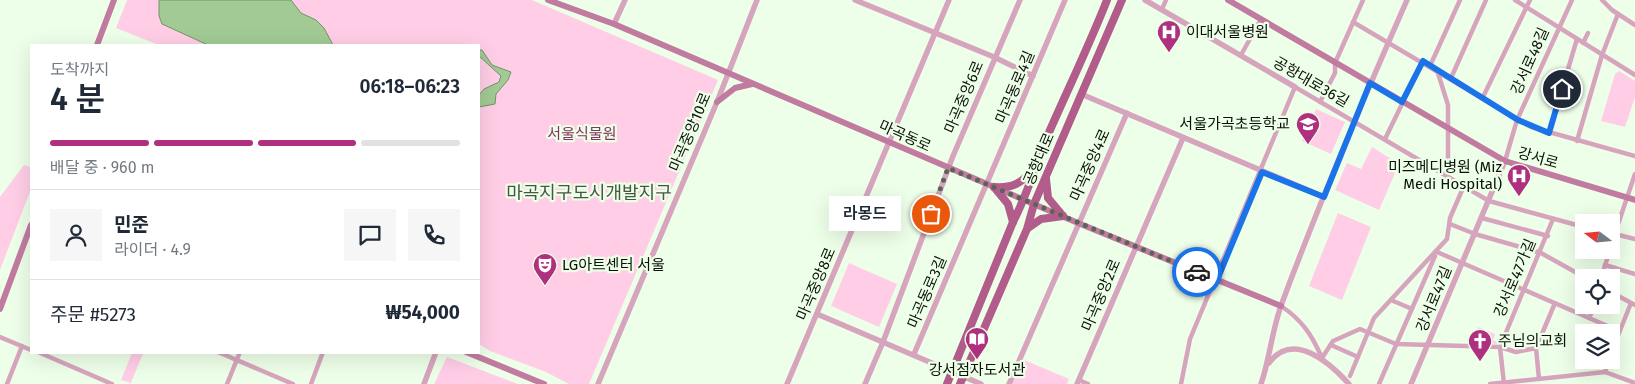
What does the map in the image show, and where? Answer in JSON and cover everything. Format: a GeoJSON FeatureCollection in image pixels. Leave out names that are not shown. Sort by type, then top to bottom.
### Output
{"type":"FeatureCollection","features":[{"type":"Feature","properties":{"kind":"main road"},"geometry":{"type":"LineString","coordinates":[[97,44],[114,0]]}},
{"type":"Feature","properties":{"kind":"main road","name":"마곡동로"},"geometry":{"type":"LineString","coordinates":[[548,0],[614,24],[1078,223],[1281,306]]}},
{"type":"Feature","properties":{"kind":"main road","name":"공항대로"},"geometry":{"type":"LineString","coordinates":[[947,384],[1013,222],[1024,200],[1034,170],[1107,0]]}},
{"type":"Feature","properties":{"kind":"main road","name":"공항대로"},"geometry":{"type":"LineString","coordinates":[[960,384],[1027,229],[1034,204],[1080,94],[1122,0]]}},
{"type":"Feature","properties":{"kind":"main road","name":"강서로"},"geometry":{"type":"LineString","coordinates":[[1228,0],[1505,161],[1635,200]]}},
{"type":"Feature","properties":{"kind":"main road"},"geometry":{"type":"LineString","coordinates":[[717,102],[734,88],[752,84]]}},
{"type":"Feature","properties":{"kind":"main road"},"geometry":{"type":"LineString","coordinates":[[991,185],[1005,188],[1018,184],[1034,170]]}},
{"type":"Feature","properties":{"kind":"main road"},"geometry":{"type":"LineString","coordinates":[[1046,178],[1048,198],[1063,216]]}},
{"type":"Feature","properties":{"kind":"main road"},"geometry":{"type":"LineString","coordinates":[[991,185],[1008,204],[1013,222]]}},
{"type":"Feature","properties":{"kind":"main road"},"geometry":{"type":"LineString","coordinates":[[1027,229],[1041,219],[1063,216]]}},
{"type":"Feature","properties":{"kind":"main road"},"geometry":{"type":"LineString","coordinates":[[0,309],[30,228]]}},
{"type":"Feature","properties":{"kind":"main road"},"geometry":{"type":"LineString","coordinates":[[471,354],[544,384]]}},
{"type":"Feature","properties":{"kind":"street"},"geometry":{"type":"LineString","coordinates":[[614,24],[625,0]]}},
{"type":"Feature","properties":{"kind":"street","name":"마곡중앙10로"},"geometry":{"type":"LineString","coordinates":[[598,384],[717,102],[757,0]]}},
{"type":"Feature","properties":{"kind":"street","name":"마곡중앙6로"},"geometry":{"type":"LineString","coordinates":[[855,0],[1033,76]]}},
{"type":"Feature","properties":{"kind":"street","name":"마곡중앙8로"},"geometry":{"type":"LineString","coordinates":[[787,384],[949,0]]}},
{"type":"Feature","properties":{"kind":"street","name":"마곡중앙6로"},"geometry":{"type":"LineString","coordinates":[[864,384],[883,342],[948,168],[1020,0]]}},
{"type":"Feature","properties":{"kind":"street","name":"마곡동로4길"},"geometry":{"type":"LineString","coordinates":[[991,185],[1065,0]]}},
{"type":"Feature","properties":{"kind":"street","name":"공항대로36길"},"geometry":{"type":"LineString","coordinates":[[1145,0],[1386,139],[1463,188],[1489,201]]}},
{"type":"Feature","properties":{"kind":"street"},"geometry":{"type":"LineString","coordinates":[[1162,9],[1166,0]]}},
{"type":"Feature","properties":{"kind":"street"},"geometry":{"type":"LineString","coordinates":[[1320,102],[1336,73],[1336,63],[1363,0]]}},
{"type":"Feature","properties":{"kind":"street"},"geometry":{"type":"LineString","coordinates":[[1261,384],[1268,366],[1281,306],[1370,83],[1407,0]]}},
{"type":"Feature","properties":{"kind":"street"},"geometry":{"type":"LineString","coordinates":[[1430,66],[1460,0]]}},
{"type":"Feature","properties":{"kind":"street"},"geometry":{"type":"LineString","coordinates":[[1451,78],[1486,0]]}},
{"type":"Feature","properties":{"kind":"street"},"geometry":{"type":"LineString","coordinates":[[1515,0],[1635,75]]}},
{"type":"Feature","properties":{"kind":"street"},"geometry":{"type":"LineString","coordinates":[[1483,98],[1530,0]]}},
{"type":"Feature","properties":{"kind":"street","name":"강서로48길"},"geometry":{"type":"LineString","coordinates":[[1505,161],[1518,120],[1572,0]]}},
{"type":"Feature","properties":{"kind":"street"},"geometry":{"type":"LineString","coordinates":[[1602,0],[1618,14],[1635,24]]}},
{"type":"Feature","properties":{"kind":"street"},"geometry":{"type":"LineString","coordinates":[[1577,141],[1602,55],[1618,14]]}},
{"type":"Feature","properties":{"kind":"street"},"geometry":{"type":"LineString","coordinates":[[1241,56],[1261,19]]}},
{"type":"Feature","properties":{"kind":"street"},"geometry":{"type":"LineString","coordinates":[[1353,22],[1423,61],[1518,120],[1549,133],[1635,156]]}},
{"type":"Feature","properties":{"kind":"street"},"geometry":{"type":"LineString","coordinates":[[1582,43],[1588,33]]}},
{"type":"Feature","properties":{"kind":"street"},"geometry":{"type":"LineString","coordinates":[[1549,133],[1577,39]]}},
{"type":"Feature","properties":{"kind":"street"},"geometry":{"type":"LineString","coordinates":[[1386,139],[1423,61]]}},
{"type":"Feature","properties":{"kind":"street"},"geometry":{"type":"LineString","coordinates":[[1437,70],[1448,104],[1448,178]]}},
{"type":"Feature","properties":{"kind":"street"},"geometry":{"type":"LineString","coordinates":[[1181,384],[1190,339],[1217,280],[1296,88]]}},
{"type":"Feature","properties":{"kind":"street"},"geometry":{"type":"LineString","coordinates":[[1080,94],[1324,197]]}},
{"type":"Feature","properties":{"kind":"street","name":"마곡중앙4로"},"geometry":{"type":"LineString","coordinates":[[1009,384],[1127,113]]}},
{"type":"Feature","properties":{"kind":"street","name":"마곡중앙2로"},"geometry":{"type":"LineString","coordinates":[[1088,384],[1078,382],[1183,138]]}},
{"type":"Feature","properties":{"kind":"street","name":"강서로47길"},"geometry":{"type":"LineString","coordinates":[[1411,384],[1505,161]]}},
{"type":"Feature","properties":{"kind":"street"},"geometry":{"type":"LineString","coordinates":[[1620,214],[1635,174]]}},
{"type":"Feature","properties":{"kind":"street","name":"마곡동로3길"},"geometry":{"type":"LineString","coordinates":[[914,354],[991,185]]}},
{"type":"Feature","properties":{"kind":"street"},"geometry":{"type":"LineString","coordinates":[[1350,376],[1374,318],[1447,239],[1450,224],[1463,188]]}},
{"type":"Feature","properties":{"kind":"street"},"geometry":{"type":"LineString","coordinates":[[1489,201],[1575,225]]}},
{"type":"Feature","properties":{"kind":"street"},"geometry":{"type":"LineString","coordinates":[[1482,218],[1548,236]]}},
{"type":"Feature","properties":{"kind":"street","name":"강서로47가길"},"geometry":{"type":"LineString","coordinates":[[1500,347],[1539,252],[1548,236],[1553,219]]}},
{"type":"Feature","properties":{"kind":"street"},"geometry":{"type":"LineString","coordinates":[[1450,224],[1475,234],[1539,252],[1575,272]]}},
{"type":"Feature","properties":{"kind":"street"},"geometry":{"type":"LineString","coordinates":[[1620,236],[1635,239]]}},
{"type":"Feature","properties":{"kind":"street"},"geometry":{"type":"LineString","coordinates":[[1379,384],[1437,252]]}},
{"type":"Feature","properties":{"kind":"street","name":"강서로47길"},"geometry":{"type":"LineString","coordinates":[[1437,252],[1462,264]]}},
{"type":"Feature","properties":{"kind":"street"},"geometry":{"type":"LineString","coordinates":[[1604,269],[1607,259]]}},
{"type":"Feature","properties":{"kind":"street"},"geometry":{"type":"LineString","coordinates":[[1462,264],[1603,324]]}},
{"type":"Feature","properties":{"kind":"street"},"geometry":{"type":"LineString","coordinates":[[1605,266],[1635,274]]}},
{"type":"Feature","properties":{"kind":"street"},"geometry":{"type":"LineString","coordinates":[[1620,297],[1633,304],[1620,329]]}},
{"type":"Feature","properties":{"kind":"street"},"geometry":{"type":"LineString","coordinates":[[1391,300],[1412,309]]}},
{"type":"Feature","properties":{"kind":"street"},"geometry":{"type":"LineString","coordinates":[[1539,379],[1536,348],[1555,303]]}},
{"type":"Feature","properties":{"kind":"street"},"geometry":{"type":"LineString","coordinates":[[1281,306],[1304,325],[1313,337],[1322,358],[1350,384]]}},
{"type":"Feature","properties":{"kind":"street"},"geometry":{"type":"LineString","coordinates":[[817,314],[981,384]]}},
{"type":"Feature","properties":{"kind":"street"},"geometry":{"type":"LineString","coordinates":[[1589,318],[1591,314]]}},
{"type":"Feature","properties":{"kind":"street"},"geometry":{"type":"LineString","coordinates":[[1322,358],[1336,339],[1355,330],[1369,332],[1396,344]]}},
{"type":"Feature","properties":{"kind":"street"},"geometry":{"type":"LineString","coordinates":[[0,337],[30,350]]}},
{"type":"Feature","properties":{"kind":"street","name":"강서로47길"},"geometry":{"type":"LineString","coordinates":[[1396,344],[1500,347],[1516,352],[1536,348]]}},
{"type":"Feature","properties":{"kind":"street"},"geometry":{"type":"LineString","coordinates":[[1331,345],[1358,357]]}},
{"type":"Feature","properties":{"kind":"street"},"geometry":{"type":"LineString","coordinates":[[7,384],[22,346]]}},
{"type":"Feature","properties":{"kind":"street"},"geometry":{"type":"LineString","coordinates":[[1500,347],[1504,383]]}},
{"type":"Feature","properties":{"kind":"street"},"geometry":{"type":"LineString","coordinates":[[1268,366],[1282,351],[1293,349],[1322,358]]}},
{"type":"Feature","properties":{"kind":"street"},"geometry":{"type":"LineString","coordinates":[[46,354],[112,384]]}},
{"type":"Feature","properties":{"kind":"street"},"geometry":{"type":"LineString","coordinates":[[223,354],[293,384]]}},
{"type":"Feature","properties":{"kind":"street"},"geometry":{"type":"LineString","coordinates":[[227,384],[239,354]]}},
{"type":"Feature","properties":{"kind":"street"},"geometry":{"type":"LineString","coordinates":[[311,384],[322,354]]}},
{"type":"Feature","properties":{"kind":"street"},"geometry":{"type":"LineString","coordinates":[[424,384],[435,354]]}},
{"type":"Feature","properties":{"kind":"street"},"geometry":{"type":"LineString","coordinates":[[1490,384],[1605,372],[1635,383]]}},
{"type":"Feature","properties":{"kind":"street"},"geometry":{"type":"LineString","coordinates":[[1564,376],[1565,384]]}},
{"type":"Feature","properties":{"kind":"green space","name":"서울식물원"},"geometry":{"type":"Polygon","coordinates":[[[127,0],[532,0],[718,80],[589,384],[569,384],[546,372],[490,351],[480,345],[480,44],[156,44],[116,28],[127,0]]]}},
{"type":"Feature","properties":{"kind":"green space"},"geometry":{"type":"Polygon","coordinates":[[[1619,71],[1635,81],[1635,97],[1625,127],[1601,121],[1615,74],[1619,71]]]}},
{"type":"Feature","properties":{"kind":"green space"},"geometry":{"type":"Polygon","coordinates":[[[1316,109],[1345,122],[1331,154],[1302,141],[1316,109]]]}},
{"type":"Feature","properties":{"kind":"green space"},"geometry":{"type":"Polygon","coordinates":[[[1372,147],[1399,164],[1379,210],[1335,190],[1347,163],[1361,169],[1372,147]]]}},
{"type":"Feature","properties":{"kind":"green space"},"geometry":{"type":"Polygon","coordinates":[[[24,165],[30,167],[30,192],[0,270],[0,197],[24,165]]]}},
{"type":"Feature","properties":{"kind":"green space"},"geometry":{"type":"Polygon","coordinates":[[[1338,213],[1371,227],[1342,300],[1309,286],[1338,213]]]}},
{"type":"Feature","properties":{"kind":"green space"},"geometry":{"type":"Polygon","coordinates":[[[849,263],[897,284],[879,327],[831,306],[849,263]]]}},
{"type":"Feature","properties":{"kind":"green space"},"geometry":{"type":"Polygon","coordinates":[[[1478,327],[1495,334],[1493,340],[1498,343],[1472,342],[1478,327]]]}},
{"type":"Feature","properties":{"kind":"green space"},"geometry":{"type":"Polygon","coordinates":[[[132,354],[143,354],[131,383],[121,380],[132,354]]]}},
{"type":"Feature","properties":{"kind":"green space"},"geometry":{"type":"Polygon","coordinates":[[[447,357],[518,384],[434,384],[447,357]]]}},
{"type":"Feature","properties":{"kind":"green space"},"geometry":{"type":"Polygon","coordinates":[[[1022,359],[1069,379],[1067,384],[1011,384],[1022,359]]]}},
{"type":"Feature","properties":{"kind":"shaded area"},"geometry":{"type":"Polygon","coordinates":[[[159,0],[291,0],[301,13],[316,20],[324,28],[332,44],[206,44],[162,24],[159,16],[159,0]]]}},
{"type":"Feature","properties":{"kind":"shaded area"},"geometry":{"type":"Polygon","coordinates":[[[480,50],[482,50],[492,65],[511,72],[508,80],[496,94],[495,104],[480,107],[480,94],[484,89],[499,82],[501,76],[480,57],[480,50]]]}},
{"type":"Feature","properties":{"kind":"way so far"},"geometry":{"type":"LineString","coordinates":[[931,214],[948,168],[1197,272]]}},
{"type":"Feature","properties":{"kind":"place","name":"이대서울병원"},"geometry":{"type":"Point","coordinates":[1169,53]}},
{"type":"Feature","properties":{"kind":"place","name":"서울가곡초등학교"},"geometry":{"type":"Point","coordinates":[1308,145]}},
{"type":"Feature","properties":{"kind":"place","name":"미즈메디병원 (Miz Medi Hospital)"},"geometry":{"type":"Point","coordinates":[1519,197]}},
{"type":"Feature","properties":{"kind":"place","name":"라몽드"},"geometry":{"type":"Point","coordinates":[931,214]}},
{"type":"Feature","properties":{"kind":"place","name":"LG아트센터 서울"},"geometry":{"type":"Point","coordinates":[545,286]}},
{"type":"Feature","properties":{"kind":"place","name":"강서점자도서관"},"geometry":{"type":"Point","coordinates":[977,360]}},
{"type":"Feature","properties":{"kind":"place","name":"주님의교회"},"geometry":{"type":"Point","coordinates":[1480,362]}},
{"type":"Feature","properties":{"kind":"district","name":"마곡지구도시개발지구"},"geometry":{"type":"Point","coordinates":[589,193]}},
{"type":"Feature","properties":{"kind":"route"},"geometry":{"type":"LineString","coordinates":[[1197,272],[1217,280],[1262,172],[1324,197],[1370,83],[1402,102],[1423,61],[1500,107],[1518,120],[1549,133],[1562,89]]}}]}
